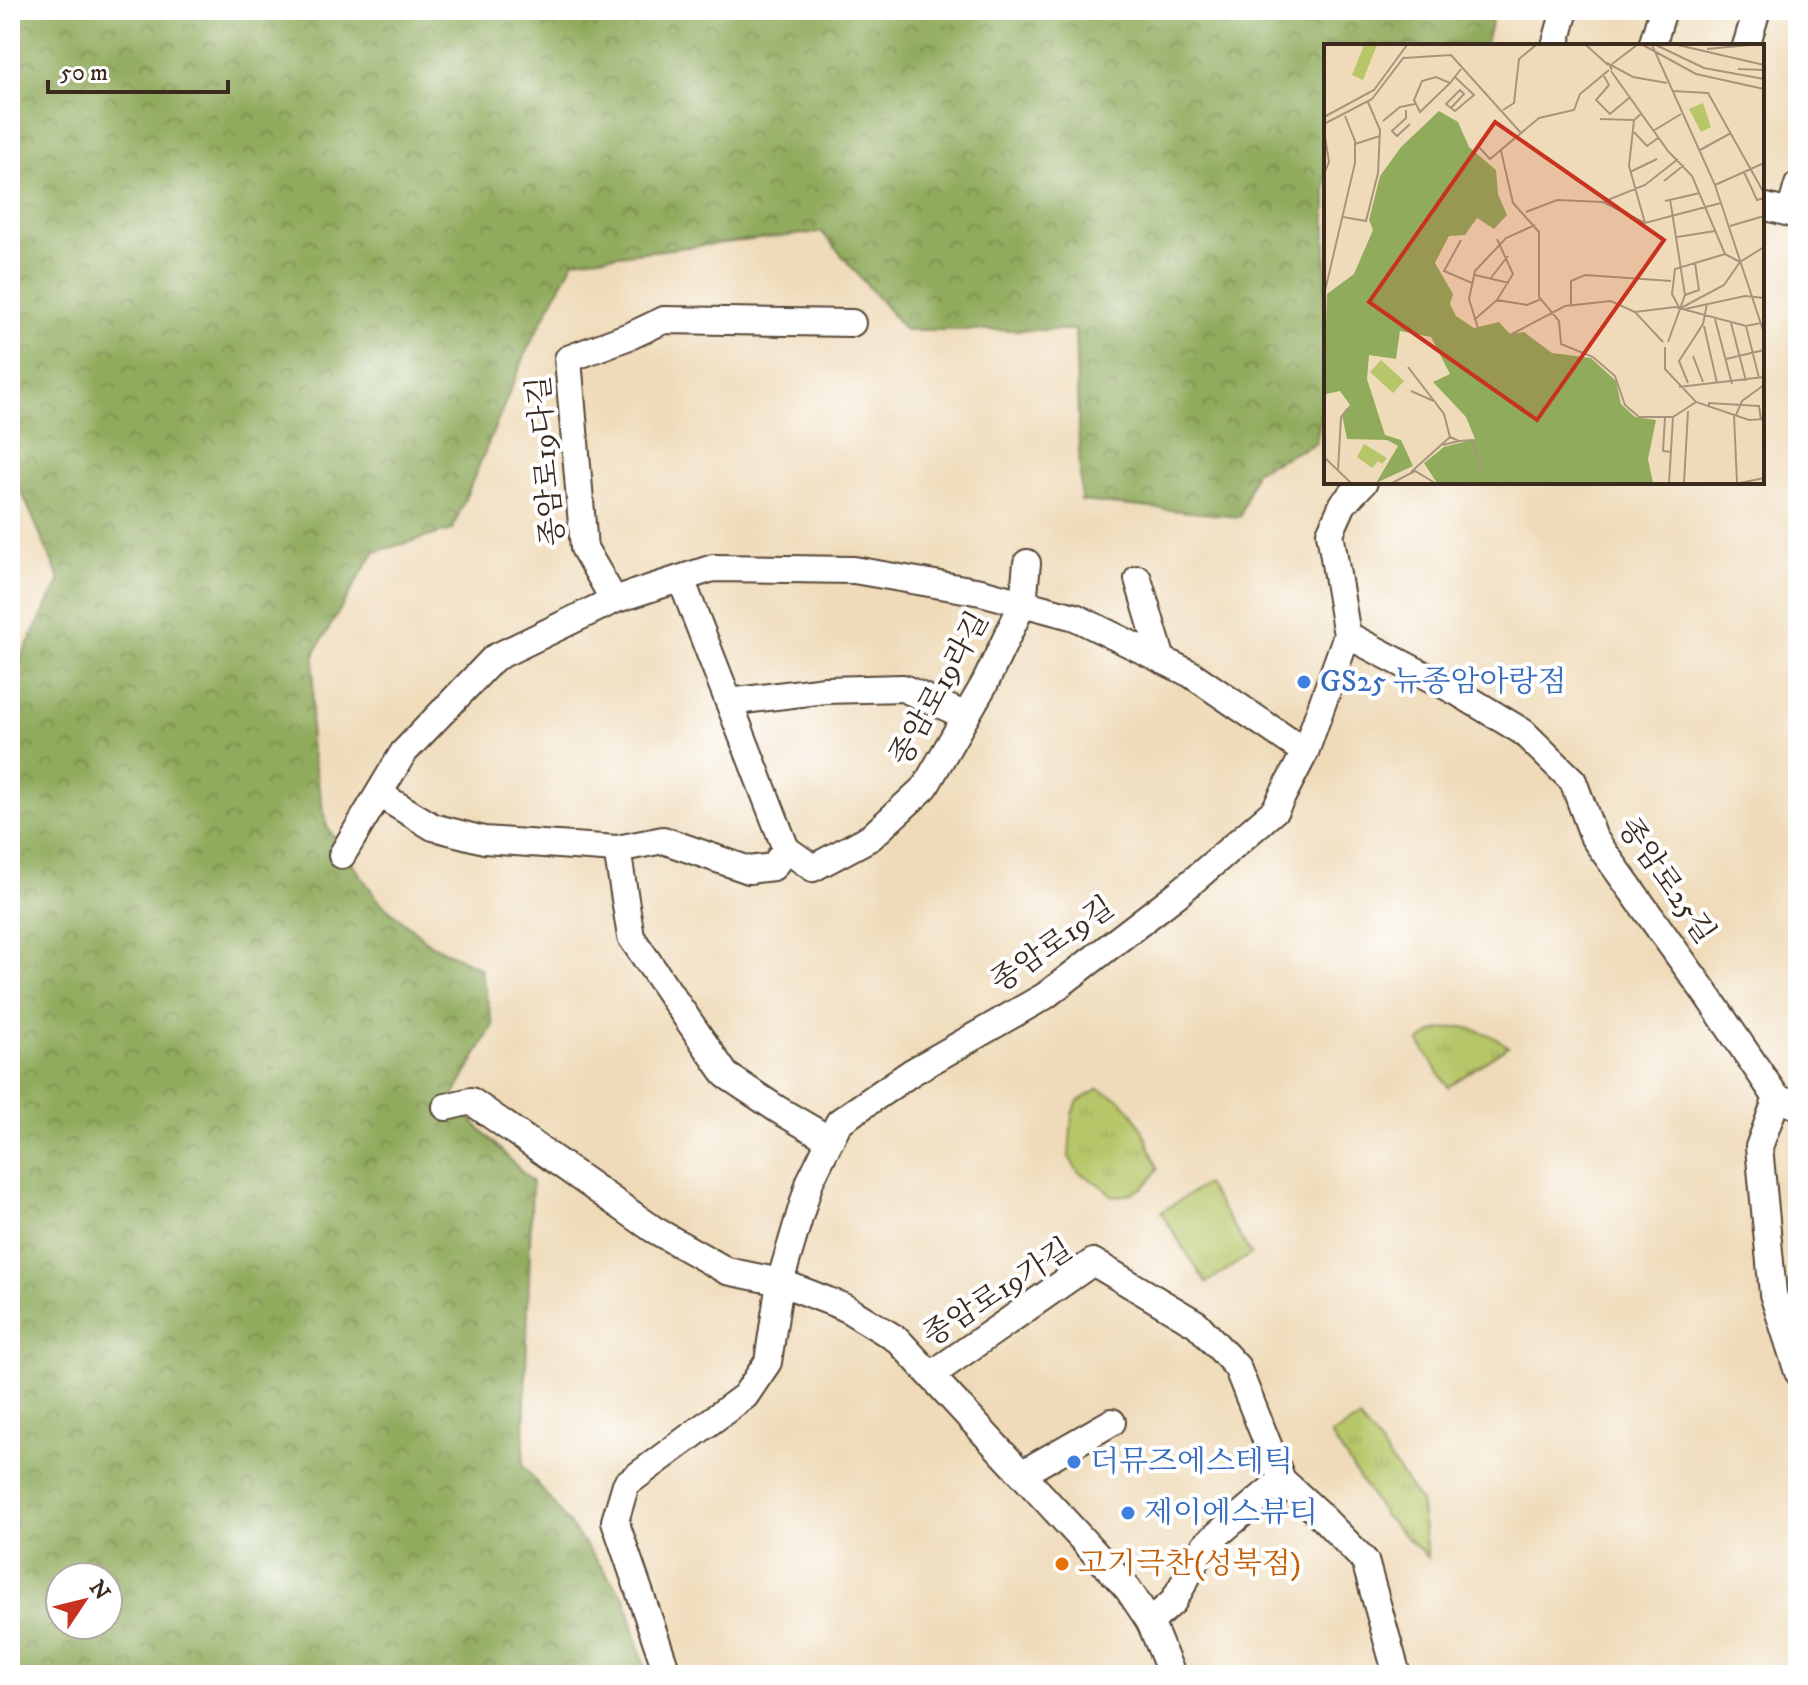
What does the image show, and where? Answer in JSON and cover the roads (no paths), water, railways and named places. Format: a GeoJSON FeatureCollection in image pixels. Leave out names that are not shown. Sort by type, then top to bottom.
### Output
{"type":"FeatureCollection","features":[{"type":"Feature","properties":{"kind":"street"},"geometry":{"type":"LineString","coordinates":[[1556,44],[1565,10]]}},
{"type":"Feature","properties":{"kind":"street"},"geometry":{"type":"LineString","coordinates":[[1653,44],[1663,10]]}},
{"type":"Feature","properties":{"kind":"street"},"geometry":{"type":"LineString","coordinates":[[1747,44],[1757,10]]}},
{"type":"Feature","properties":{"kind":"street"},"geometry":{"type":"LineString","coordinates":[[1764,206],[1794,214],[1798,185]]}},
{"type":"Feature","properties":{"kind":"street","name":"종암로19다길"},"geometry":{"type":"LineString","coordinates":[[614,600],[584,548],[568,359],[664,320],[852,323]]}},
{"type":"Feature","properties":{"kind":"street"},"geometry":{"type":"LineString","coordinates":[[1347,635],[1330,533],[1343,504],[1362,484]]}},
{"type":"Feature","properties":{"kind":"street","name":"종암로19라길"},"geometry":{"type":"LineString","coordinates":[[786,849],[813,868],[871,837],[925,787],[985,683],[1023,603],[1027,563]]}},
{"type":"Feature","properties":{"kind":"street"},"geometry":{"type":"LineString","coordinates":[[342,855],[403,753],[494,658],[614,600],[713,568],[854,570],[981,592],[1075,617],[1191,674],[1305,752]]}},
{"type":"Feature","properties":{"kind":"street"},"geometry":{"type":"LineString","coordinates":[[379,794],[433,827],[484,840],[617,849],[663,840],[749,870],[773,867],[786,849],[681,579]]}},
{"type":"Feature","properties":{"kind":"street"},"geometry":{"type":"LineString","coordinates":[[1138,579],[1162,660]]}},
{"type":"Feature","properties":{"kind":"street","name":"종암로19길"},"geometry":{"type":"LineString","coordinates":[[668,1675],[615,1521],[626,1484],[745,1396],[768,1362],[780,1282],[810,1181],[839,1122],[912,1072],[1045,996],[1180,892],[1275,810],[1305,752],[1347,635]]}},
{"type":"Feature","properties":{"kind":"street","name":"종암로25길"},"geometry":{"type":"LineString","coordinates":[[1347,635],[1457,692],[1523,732],[1573,781],[1594,838],[1787,1102]]}},
{"type":"Feature","properties":{"kind":"street"},"geometry":{"type":"LineString","coordinates":[[729,702],[825,690],[903,688],[966,716]]}},
{"type":"Feature","properties":{"kind":"street"},"geometry":{"type":"LineString","coordinates":[[617,849],[631,937],[726,1075],[830,1140]]}},
{"type":"Feature","properties":{"kind":"street"},"geometry":{"type":"LineString","coordinates":[[446,1107],[471,1101],[653,1229],[727,1271],[780,1282],[844,1307],[898,1340],[1128,1589],[1150,1622],[1172,1675]]}},
{"type":"Feature","properties":{"kind":"street"},"geometry":{"type":"LineString","coordinates":[[1787,1102],[1759,1147],[1773,1294],[1798,1372]]}},
{"type":"Feature","properties":{"kind":"street","name":"종암로19가길"},"geometry":{"type":"LineString","coordinates":[[931,1375],[1093,1262],[1197,1324],[1237,1367],[1282,1480],[1365,1561],[1397,1675]]}},
{"type":"Feature","properties":{"kind":"street"},"geometry":{"type":"LineString","coordinates":[[1023,1473],[1112,1422]]}},
{"type":"Feature","properties":{"kind":"street"},"geometry":{"type":"LineString","coordinates":[[1150,1622],[1173,1602],[1205,1545],[1282,1480]]}},
{"type":"Feature","properties":{"kind":"place","name":"GS25 뉴종암아랑점"},"geometry":{"type":"Point","coordinates":[1304,682]}},
{"type":"Feature","properties":{"kind":"place","name":"더뮤즈에스테틱"},"geometry":{"type":"Point","coordinates":[1074,1462]}},
{"type":"Feature","properties":{"kind":"place","name":"제이에스뷰티"},"geometry":{"type":"Point","coordinates":[1128,1513]}},
{"type":"Feature","properties":{"kind":"place","name":"고기극찬(성북점)"},"geometry":{"type":"Point","coordinates":[1062,1564]}}]}
